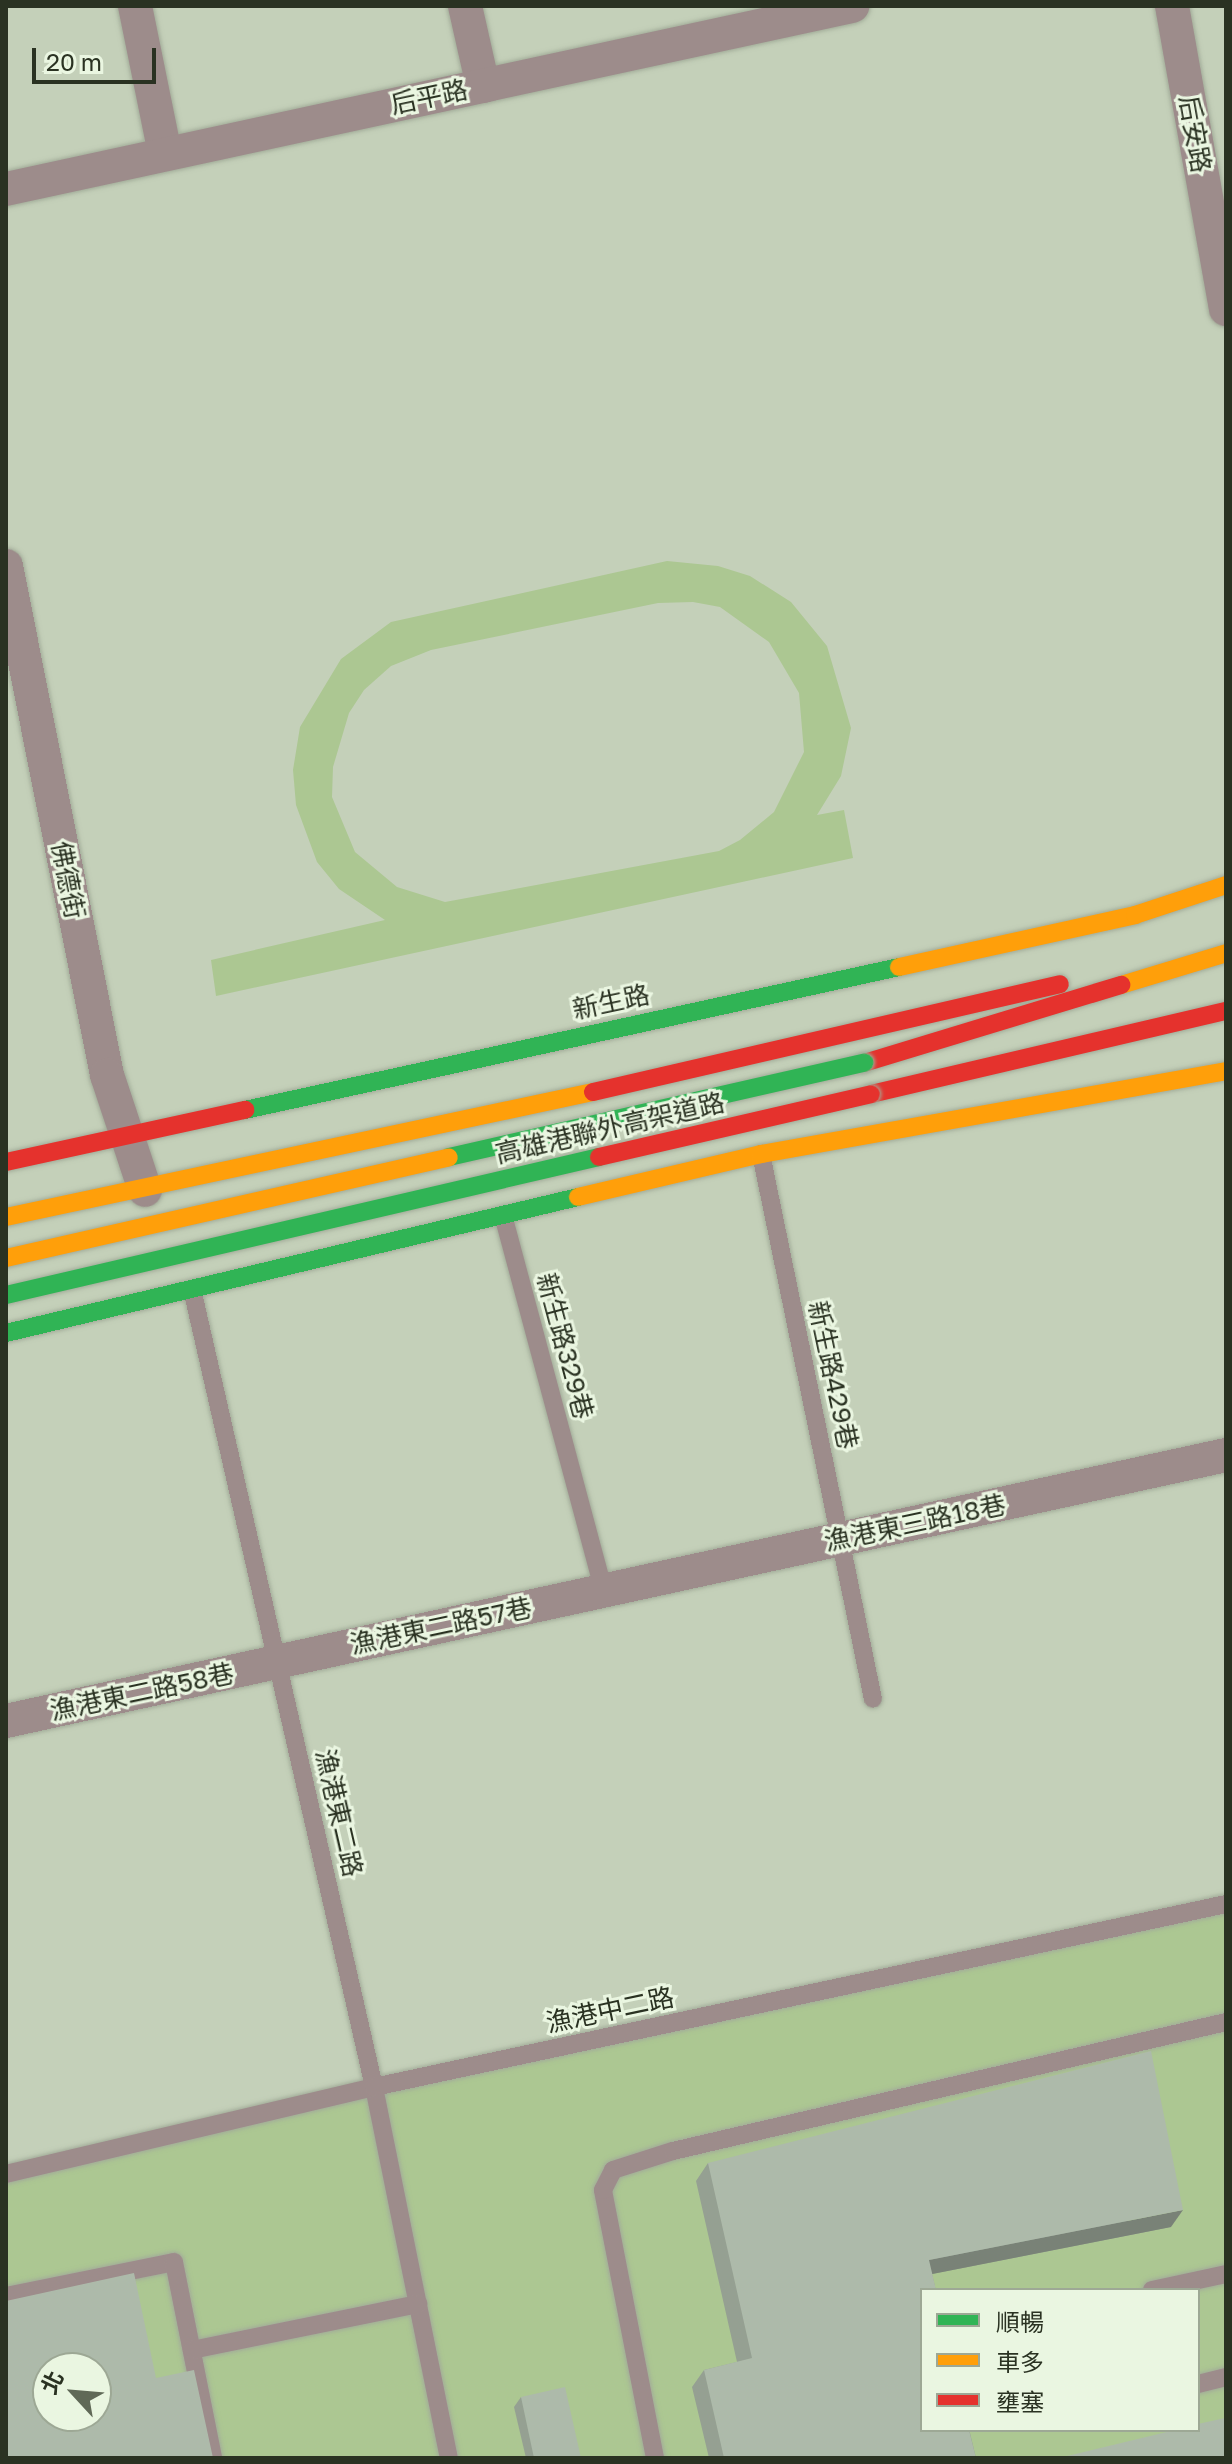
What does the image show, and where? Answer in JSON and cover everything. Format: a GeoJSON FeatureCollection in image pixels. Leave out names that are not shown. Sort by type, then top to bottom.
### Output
{"type":"FeatureCollection","features":[{"type":"Feature","properties":{"kind":"main road"},"geometry":{"type":"LineString","coordinates":[[1144,890],[1226,874]]}},
{"type":"Feature","properties":{"kind":"main road","name":"新生路"},"geometry":{"type":"LineString","coordinates":[[6,1162],[122,1121],[1135,915],[1226,885]]}},
{"type":"Feature","properties":{"kind":"main road"},"geometry":{"type":"LineString","coordinates":[[6,1217],[145,1190],[476,1114],[741,1060],[1226,945]]}},
{"type":"Feature","properties":{"kind":"main road"},"geometry":{"type":"LineString","coordinates":[[864,1063],[1226,953]]}},
{"type":"Feature","properties":{"kind":"main road","name":"高雄港聯外高架道路"},"geometry":{"type":"LineString","coordinates":[[6,1258],[1151,997]]}},
{"type":"Feature","properties":{"kind":"main road","name":"高雄港聯外高架道路"},"geometry":{"type":"LineString","coordinates":[[6,1295],[1226,1011]]}},
{"type":"Feature","properties":{"kind":"main road"},"geometry":{"type":"LineString","coordinates":[[871,1094],[1149,1050]]}},
{"type":"Feature","properties":{"kind":"main road"},"geometry":{"type":"LineString","coordinates":[[6,1333],[761,1154],[1226,1071]]}},
{"type":"Feature","properties":{"kind":"street"},"geometry":{"type":"LineString","coordinates":[[135,6],[165,153]]}},
{"type":"Feature","properties":{"kind":"street"},"geometry":{"type":"LineString","coordinates":[[465,6],[483,86]]}},
{"type":"Feature","properties":{"kind":"street","name":"后平路"},"geometry":{"type":"LineString","coordinates":[[6,189],[483,86],[805,11],[852,6]]}},
{"type":"Feature","properties":{"kind":"street","name":"后安路"},"geometry":{"type":"LineString","coordinates":[[1172,6],[1226,309]]}},
{"type":"Feature","properties":{"kind":"street","name":"佛德街"},"geometry":{"type":"LineString","coordinates":[[6,566],[104,1060],[145,1190]]}},
{"type":"Feature","properties":{"kind":"street","name":"漁港東三路18巷"},"geometry":{"type":"LineString","coordinates":[[604,1591],[1226,1455]]}},
{"type":"Feature","properties":{"kind":"street","name":"漁港東二路57巷"},"geometry":{"type":"LineString","coordinates":[[278,1662],[604,1591]]}},
{"type":"Feature","properties":{"kind":"street","name":"漁港東二路58巷"},"geometry":{"type":"LineString","coordinates":[[6,1721],[278,1662]]}},
{"type":"Feature","properties":{"kind":"lane","name":"新生路429巷"},"geometry":{"type":"LineString","coordinates":[[741,1060],[873,1699]]}},
{"type":"Feature","properties":{"kind":"lane","name":"新生路329巷"},"geometry":{"type":"LineString","coordinates":[[476,1114],[604,1591]]}},
{"type":"Feature","properties":{"kind":"lane","name":"漁港東二路"},"geometry":{"type":"LineString","coordinates":[[145,1190],[187,1270],[192,1289],[374,2087],[449,2458]]}},
{"type":"Feature","properties":{"kind":"lane","name":"漁港中二路"},"geometry":{"type":"LineString","coordinates":[[6,2174],[374,2087],[1226,1904]]}},
{"type":"Feature","properties":{"kind":"lane"},"geometry":{"type":"LineString","coordinates":[[655,2458],[603,2190],[613,2170],[673,2151],[1226,2022]]}},
{"type":"Feature","properties":{"kind":"lane"},"geometry":{"type":"LineString","coordinates":[[6,2296],[174,2262],[213,2458]]}},
{"type":"Feature","properties":{"kind":"lane"},"geometry":{"type":"LineString","coordinates":[[1161,2288],[1226,2274]]}},
{"type":"Feature","properties":{"kind":"lane"},"geometry":{"type":"LineString","coordinates":[[192,2350],[418,2304]]}},
{"type":"Feature","properties":{"kind":"lane"},"geometry":{"type":"LineString","coordinates":[[1200,2384],[1226,2377]]}},
{"type":"Feature","properties":{"kind":"green space"},"geometry":{"type":"Polygon","coordinates":[[[667,561],[718,566],[750,576],[791,602],[827,646],[851,728],[841,776],[817,815],[844,810],[853,858],[216,996],[211,960],[385,920],[339,889],[317,862],[296,805],[293,770],[300,727],[341,659],[391,622],[667,561]],[[693,602],[658,603],[431,650],[391,666],[364,690],[349,713],[333,767],[332,797],[355,852],[397,887],[445,902],[719,851],[740,840],[774,812],[804,752],[799,693],[769,642],[720,607],[693,602]]]}},
{"type":"Feature","properties":{"kind":"green space"},"geometry":{"type":"Polygon","coordinates":[[[1226,1904],[1226,2458],[6,2458],[6,2174],[1226,1904]]]}},
{"type":"Feature","properties":{"kind":"building"},"geometry":{"type":"Polygon","coordinates":[[[1151,2051],[1183,2210],[929,2260],[936,2288],[920,2288],[920,2432],[970,2432],[976,2458],[724,2458],[704,2370],[752,2358],[708,2163],[1151,2051]]]}},
{"type":"Feature","properties":{"kind":"building"},"geometry":{"type":"Polygon","coordinates":[[[134,2273],[156,2378],[194,2370],[213,2458],[6,2458],[6,2301],[134,2273]]]}},
{"type":"Feature","properties":{"kind":"building"},"geometry":{"type":"Polygon","coordinates":[[[565,2387],[581,2458],[534,2458],[521,2397],[565,2387]]]}},
{"type":"Feature","properties":{"kind":"building"},"geometry":{"type":"Polygon","coordinates":[[[1225,2418],[1226,2458],[1059,2458],[1167,2432],[1200,2432],[1200,2424],[1225,2418]]]}},
{"type":"Feature","properties":{"kind":"traffic: fast"},"geometry":{"type":"LineString","coordinates":[[245,1110],[899,967]]}},
{"type":"Feature","properties":{"kind":"traffic: fast"},"geometry":{"type":"LineString","coordinates":[[449,1157],[864,1063]]}},
{"type":"Feature","properties":{"kind":"traffic: fast"},"geometry":{"type":"LineString","coordinates":[[6,1295],[599,1157]]}},
{"type":"Feature","properties":{"kind":"traffic: fast"},"geometry":{"type":"LineString","coordinates":[[6,1333],[578,1197]]}},
{"type":"Feature","properties":{"kind":"traffic: slow"},"geometry":{"type":"LineString","coordinates":[[899,967],[1135,915],[1226,885]]}},
{"type":"Feature","properties":{"kind":"traffic: slow"},"geometry":{"type":"LineString","coordinates":[[1121,985],[1226,953]]}},
{"type":"Feature","properties":{"kind":"traffic: slow"},"geometry":{"type":"LineString","coordinates":[[578,1197],[761,1154],[1226,1071]]}},
{"type":"Feature","properties":{"kind":"traffic: slow"},"geometry":{"type":"LineString","coordinates":[[6,1217],[593,1092]]}},
{"type":"Feature","properties":{"kind":"traffic: slow"},"geometry":{"type":"LineString","coordinates":[[6,1258],[449,1157]]}},
{"type":"Feature","properties":{"kind":"traffic: jam"},"geometry":{"type":"LineString","coordinates":[[593,1092],[1060,984]]}},
{"type":"Feature","properties":{"kind":"traffic: jam"},"geometry":{"type":"LineString","coordinates":[[864,1063],[1121,985]]}},
{"type":"Feature","properties":{"kind":"traffic: jam"},"geometry":{"type":"LineString","coordinates":[[871,1094],[1226,1011]]}},
{"type":"Feature","properties":{"kind":"traffic: jam"},"geometry":{"type":"LineString","coordinates":[[599,1157],[871,1094]]}},
{"type":"Feature","properties":{"kind":"traffic: jam"},"geometry":{"type":"LineString","coordinates":[[6,1162],[245,1110]]}}]}
